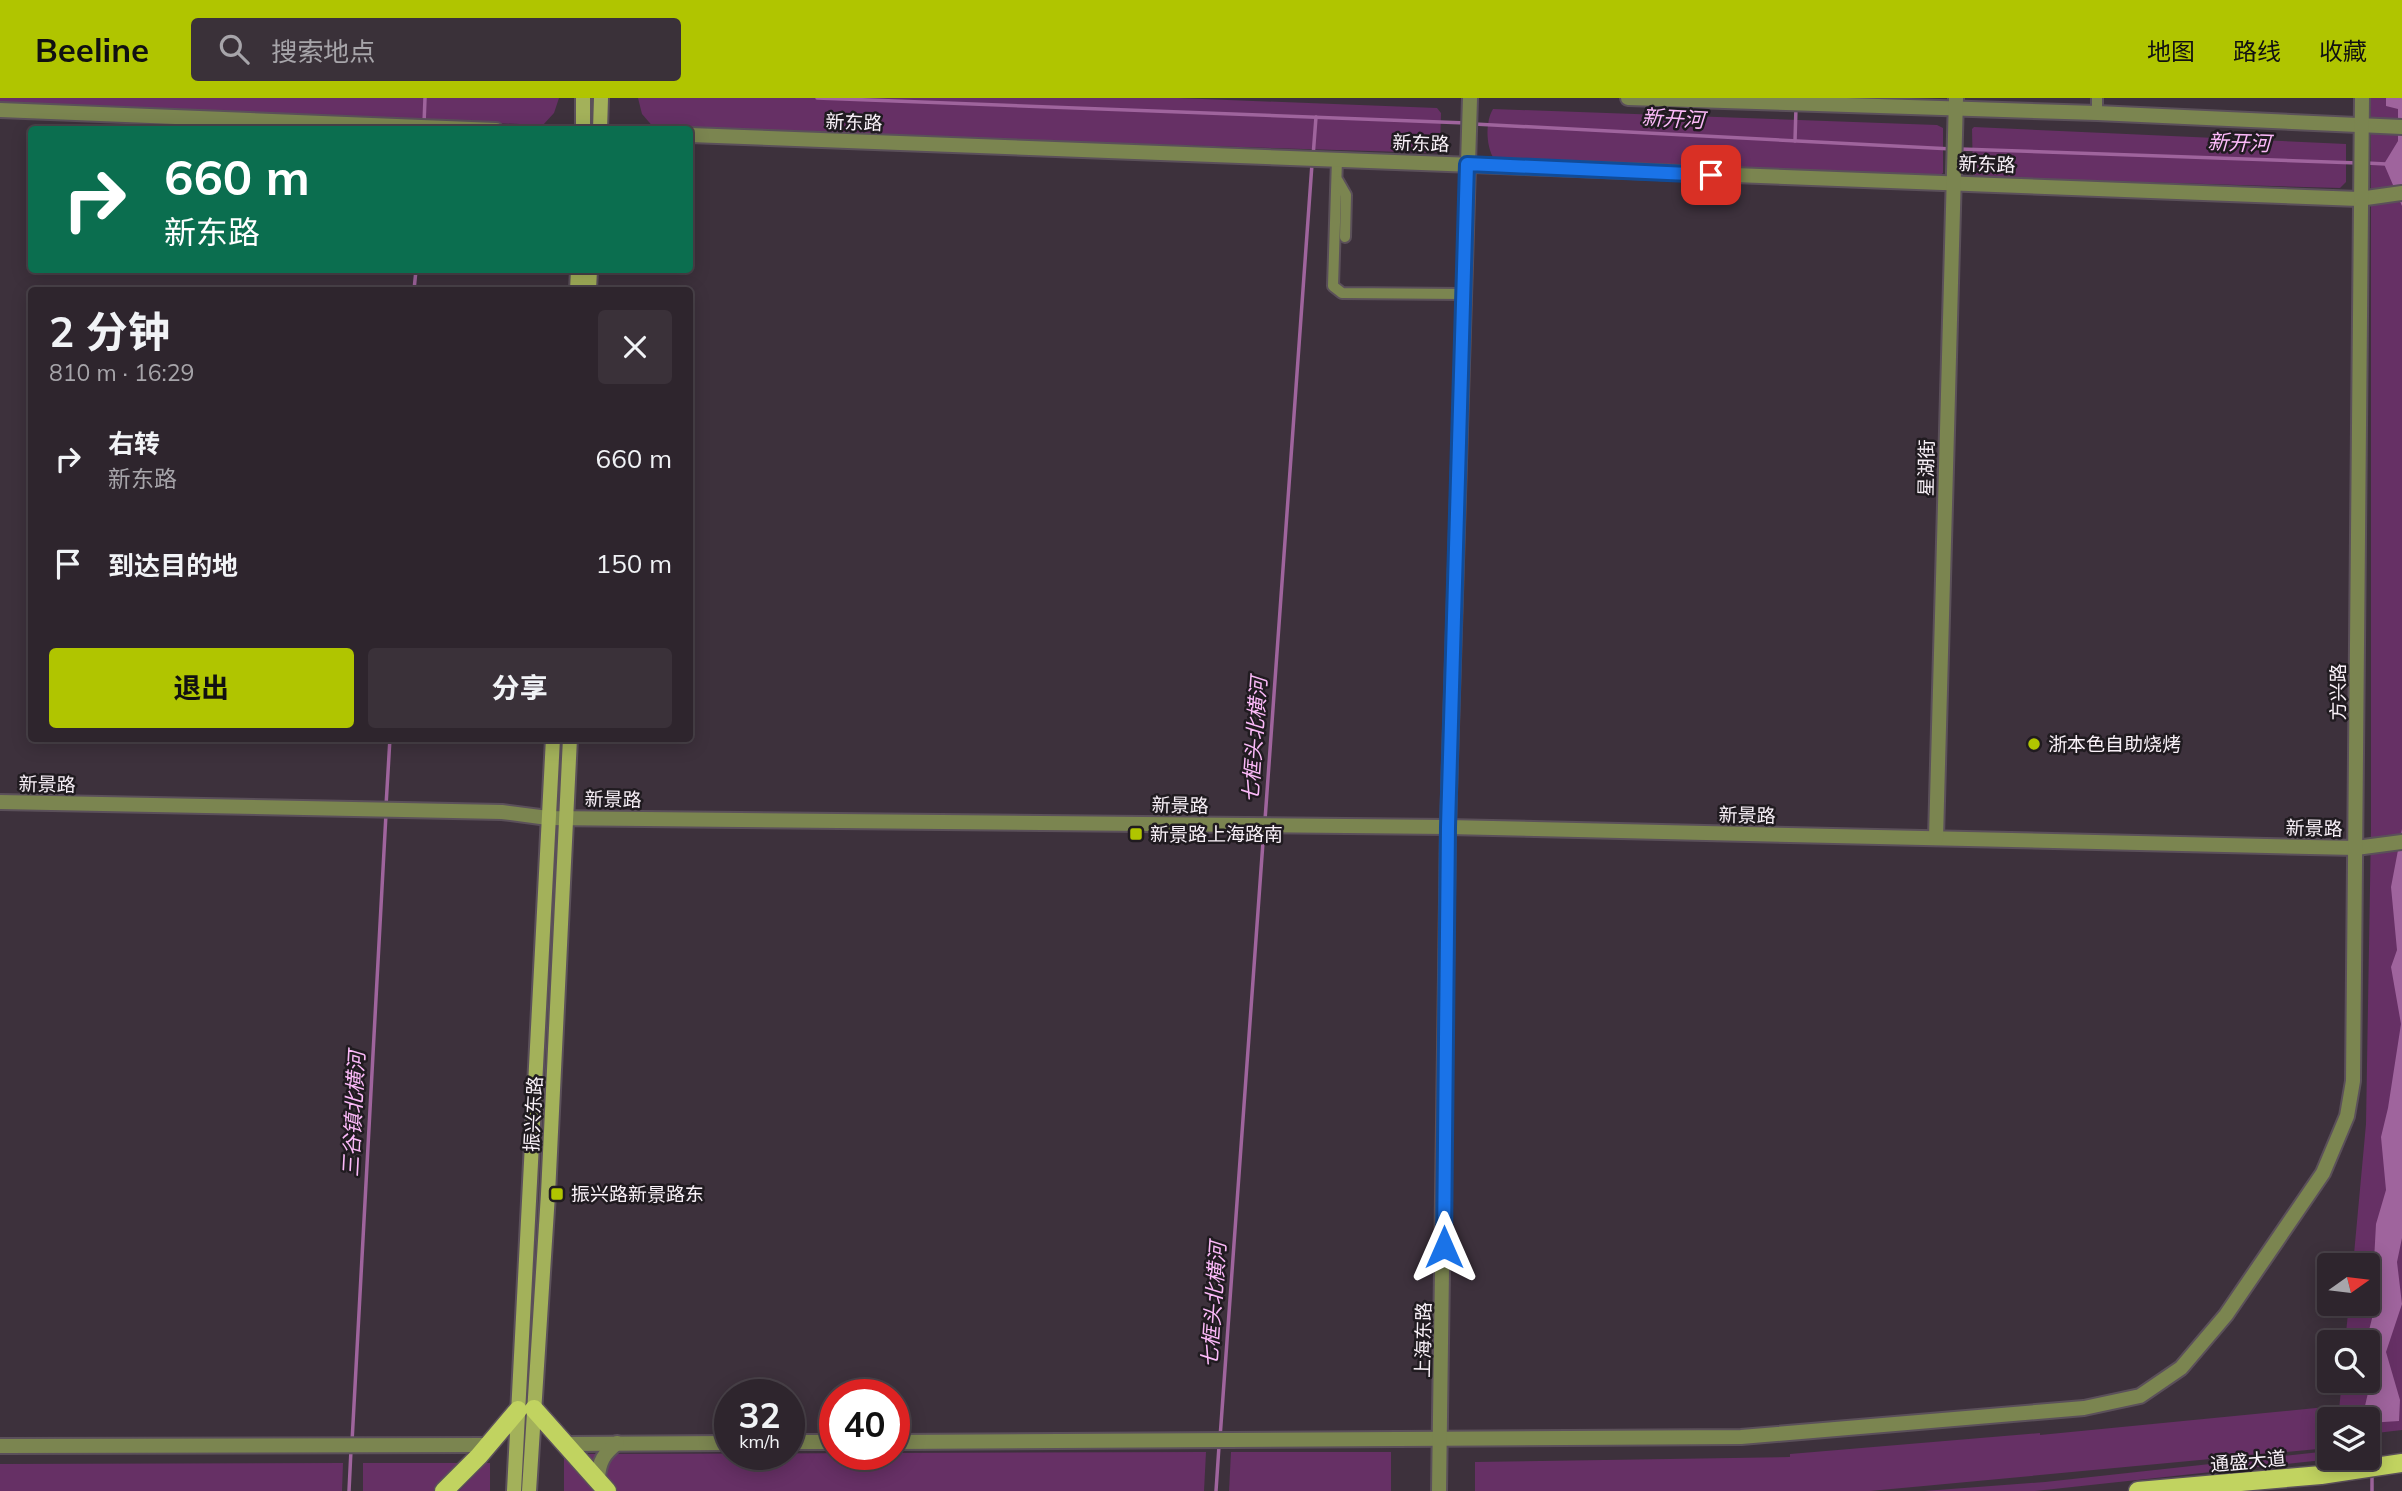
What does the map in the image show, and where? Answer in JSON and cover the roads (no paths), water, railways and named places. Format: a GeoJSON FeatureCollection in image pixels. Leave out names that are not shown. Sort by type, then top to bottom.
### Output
{"type":"FeatureCollection","features":[{"type":"Feature","properties":{"kind":"main road"},"geometry":{"type":"LineString","coordinates":[[583,98],[583,126]]}},
{"type":"Feature","properties":{"kind":"main road"},"geometry":{"type":"LineString","coordinates":[[600,126],[601,98]]}},
{"type":"Feature","properties":{"kind":"main road","name":"振兴东路"},"geometry":{"type":"LineString","coordinates":[[529,1491],[526,1409],[553,742]]}},
{"type":"Feature","properties":{"kind":"main road","name":"振兴东路"},"geometry":{"type":"LineString","coordinates":[[514,1491],[526,1409],[567,818],[570,742]]}},
{"type":"Feature","properties":{"kind":"main road"},"geometry":{"type":"LineString","coordinates":[[444,1491],[526,1409],[567,1444],[602,1484]]}},
{"type":"Feature","properties":{"kind":"main road","name":"通盛大道"},"geometry":{"type":"LineString","coordinates":[[2138,1491],[2402,1463]]}},
{"type":"Feature","properties":{"kind":"street","name":"上海东路"},"geometry":{"type":"LineString","coordinates":[[1439,1491],[1448,827],[1470,98]]}},
{"type":"Feature","properties":{"kind":"street"},"geometry":{"type":"LineString","coordinates":[[1628,98],[1787,103],[2097,105],[2402,127]]}},
{"type":"Feature","properties":{"kind":"street","name":"方兴路"},"geometry":{"type":"LineString","coordinates":[[910,1442],[1741,1437],[2084,1408],[2140,1396],[2181,1368],[2226,1315],[2323,1173],[2347,1116],[2353,1081],[2362,98]]}},
{"type":"Feature","properties":{"kind":"street","name":"星湖街"},"geometry":{"type":"LineString","coordinates":[[1936,838],[1956,103]]}},
{"type":"Feature","properties":{"kind":"street"},"geometry":{"type":"LineString","coordinates":[[0,110],[412,126]]}},
{"type":"Feature","properties":{"kind":"street","name":"新东路"},"geometry":{"type":"LineString","coordinates":[[693,135],[2359,199],[2395,194]]}},
{"type":"Feature","properties":{"kind":"street"},"geometry":{"type":"LineString","coordinates":[[1333,159],[1337,178],[1333,286],[1342,293],[1463,294]]}},
{"type":"Feature","properties":{"kind":"street"},"geometry":{"type":"LineString","coordinates":[[1337,178],[1346,195],[1345,237]]}},
{"type":"Feature","properties":{"kind":"street","name":"新景路"},"geometry":{"type":"LineString","coordinates":[[0,802],[502,812],[548,818],[1448,827],[2356,848],[2401,842]]}},
{"type":"Feature","properties":{"kind":"street"},"geometry":{"type":"LineString","coordinates":[[602,1484],[599,1465],[604,1455],[617,1443]]}},
{"type":"Feature","properties":{"kind":"street"},"geometry":{"type":"LineString","coordinates":[[567,1444],[714,1443]]}},
{"type":"Feature","properties":{"kind":"street"},"geometry":{"type":"LineString","coordinates":[[0,1446],[489,1445]]}},
{"type":"Feature","properties":{"kind":"waterway","name":"三谷镇北横河"},"geometry":{"type":"LineString","coordinates":[[424,124],[425,98]]}},
{"type":"Feature","properties":{"kind":"waterway","name":"新开河"},"geometry":{"type":"LineString","coordinates":[[817,98],[1466,123]]}},
{"type":"Feature","properties":{"kind":"waterway"},"geometry":{"type":"LineString","coordinates":[[1795,141],[1796,107]]}},
{"type":"Feature","properties":{"kind":"waterway","name":"七框头北横河"},"geometry":{"type":"LineString","coordinates":[[1313,157],[1316,117]]}},
{"type":"Feature","properties":{"kind":"waterway","name":"新开河"},"geometry":{"type":"LineString","coordinates":[[1474,124],[1952,149]]}},
{"type":"Feature","properties":{"kind":"waterway","name":"新开河"},"geometry":{"type":"LineString","coordinates":[[1960,149],[2358,163]]}},
{"type":"Feature","properties":{"kind":"waterway","name":"新开河"},"geometry":{"type":"LineString","coordinates":[[2366,163],[2386,164]]}},
{"type":"Feature","properties":{"kind":"waterway","name":"七框头北横河"},"geometry":{"type":"LineString","coordinates":[[1265,820],[1312,164]]}},
{"type":"Feature","properties":{"kind":"waterway","name":"三谷镇北横河"},"geometry":{"type":"LineString","coordinates":[[414,287],[416,273]]}},
{"type":"Feature","properties":{"kind":"waterway","name":"三谷镇北横河"},"geometry":{"type":"LineString","coordinates":[[386,806],[390,742]]}},
{"type":"Feature","properties":{"kind":"waterway","name":"三谷镇北横河"},"geometry":{"type":"LineString","coordinates":[[352,1442],[386,814]]}},
{"type":"Feature","properties":{"kind":"waterway","name":"七框头北横河"},"geometry":{"type":"LineString","coordinates":[[1220,1438],[1264,828]]}},
{"type":"Feature","properties":{"kind":"waterway","name":"七框头北横河"},"geometry":{"type":"LineString","coordinates":[[1216,1491],[1219,1446]]}},
{"type":"Feature","properties":{"kind":"waterway","name":"三谷镇北横河"},"geometry":{"type":"LineString","coordinates":[[349,1491],[351,1450]]}},
{"type":"Feature","properties":{"kind":"waterway"},"geometry":{"type":"LineString","coordinates":[[2372,1473],[2372,1491]]}},
{"type":"Feature","properties":{"kind":"place","name":"浙本色自助烧烤"},"geometry":{"type":"Point","coordinates":[2034,744]}},
{"type":"Feature","properties":{"kind":"place","name":"新景路上海路南"},"geometry":{"type":"Point","coordinates":[1136,834]}},
{"type":"Feature","properties":{"kind":"place","name":"振兴路新景路东"},"geometry":{"type":"Point","coordinates":[557,1194]}}]}
